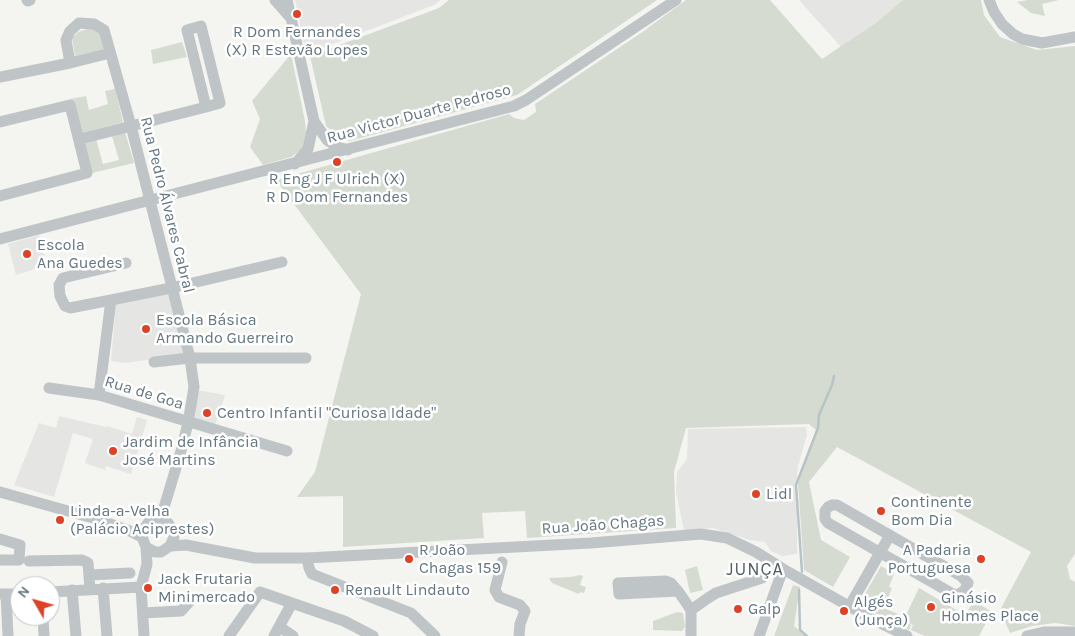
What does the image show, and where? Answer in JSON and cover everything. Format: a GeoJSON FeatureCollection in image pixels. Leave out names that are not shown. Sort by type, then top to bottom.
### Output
{"type":"FeatureCollection","features":[{"type":"Feature","properties":{"kind":"street"},"geometry":{"type":"LineString","coordinates":[[275,0],[290,18]]}},
{"type":"Feature","properties":{"kind":"street"},"geometry":{"type":"LineString","coordinates":[[287,0],[317,138],[312,145],[320,158]]}},
{"type":"Feature","properties":{"kind":"street","name":"Rua Victor Duarte Pedroso"},"geometry":{"type":"LineString","coordinates":[[0,239],[504,110],[520,104],[676,0]]}},
{"type":"Feature","properties":{"kind":"street"},"geometry":{"type":"LineString","coordinates":[[989,0],[1002,24],[1022,39],[1042,43],[1075,37]]}},
{"type":"Feature","properties":{"kind":"street","name":"Rua Pedro Álvares Cabral"},"geometry":{"type":"LineString","coordinates":[[70,64],[66,40],[70,31],[79,23],[94,24],[104,30],[131,126],[190,358],[194,387],[188,423],[163,511]]}},
{"type":"Feature","properties":{"kind":"street"},"geometry":{"type":"LineString","coordinates":[[80,139],[206,107],[220,103],[201,26],[187,30],[206,107]]}},
{"type":"Feature","properties":{"kind":"street"},"geometry":{"type":"LineString","coordinates":[[0,77],[70,64],[110,53]]}},
{"type":"Feature","properties":{"kind":"street"},"geometry":{"type":"LineString","coordinates":[[0,122],[70,105],[87,173],[0,196]]}},
{"type":"Feature","properties":{"kind":"street"},"geometry":{"type":"LineString","coordinates":[[317,138],[349,150]]}},
{"type":"Feature","properties":{"kind":"street"},"geometry":{"type":"LineString","coordinates":[[295,164],[317,138]]}},
{"type":"Feature","properties":{"kind":"street"},"geometry":{"type":"LineString","coordinates":[[126,263],[63,278],[59,284],[60,296],[65,306],[70,308],[112,300],[282,262]]}},
{"type":"Feature","properties":{"kind":"street"},"geometry":{"type":"LineString","coordinates":[[99,395],[112,300]]}},
{"type":"Feature","properties":{"kind":"street"},"geometry":{"type":"LineString","coordinates":[[154,362],[190,358],[306,358]]}},
{"type":"Feature","properties":{"kind":"street","name":"Rua de Goa"},"geometry":{"type":"LineString","coordinates":[[49,388],[99,395],[287,451]]}},
{"type":"Feature","properties":{"kind":"street","name":"Rua João Chagas"},"geometry":{"type":"LineString","coordinates":[[0,492],[93,518],[148,537],[158,520],[189,539],[222,544],[275,557]]}},
{"type":"Feature","properties":{"kind":"street"},"geometry":{"type":"LineString","coordinates":[[837,505],[964,578],[968,582],[965,590],[958,595],[953,594],[880,552],[828,523],[825,519],[825,511],[828,507],[837,505]]}},
{"type":"Feature","properties":{"kind":"street"},"geometry":{"type":"LineString","coordinates":[[148,537],[166,550],[170,546],[174,537],[163,511]]}},
{"type":"Feature","properties":{"kind":"street"},"geometry":{"type":"LineString","coordinates":[[144,636],[141,587],[147,564],[148,537],[163,511]]}},
{"type":"Feature","properties":{"kind":"street","name":"Rua João Chagas"},"geometry":{"type":"LineString","coordinates":[[170,546],[186,545],[255,558],[307,558],[591,543],[701,534],[728,538],[756,552],[849,607],[888,628],[908,636]]}},
{"type":"Feature","properties":{"kind":"street"},"geometry":{"type":"LineString","coordinates":[[849,607],[890,535]]}},
{"type":"Feature","properties":{"kind":"street"},"geometry":{"type":"LineString","coordinates":[[0,539],[20,545],[19,560],[0,560]]}},
{"type":"Feature","properties":{"kind":"street"},"geometry":{"type":"LineString","coordinates":[[307,558],[308,568],[312,574],[411,613],[436,636]]}},
{"type":"Feature","properties":{"kind":"street"},"geometry":{"type":"LineString","coordinates":[[29,561],[82,560],[88,563],[90,589]]}},
{"type":"Feature","properties":{"kind":"street"},"geometry":{"type":"LineString","coordinates":[[502,562],[495,590],[499,596],[520,605],[525,611],[520,624],[519,636]]}},
{"type":"Feature","properties":{"kind":"street"},"geometry":{"type":"LineString","coordinates":[[759,636],[782,569]]}},
{"type":"Feature","properties":{"kind":"street"},"geometry":{"type":"LineString","coordinates":[[90,575],[130,573]]}},
{"type":"Feature","properties":{"kind":"street"},"geometry":{"type":"LineString","coordinates":[[691,610],[716,593],[762,578]]}},
{"type":"Feature","properties":{"kind":"street"},"geometry":{"type":"LineString","coordinates":[[60,591],[141,587]]}},
{"type":"Feature","properties":{"kind":"street"},"geometry":{"type":"LineString","coordinates":[[103,588],[107,636]]}},
{"type":"Feature","properties":{"kind":"street"},"geometry":{"type":"LineString","coordinates":[[72,590],[76,636]]}},
{"type":"Feature","properties":{"kind":"street"},"geometry":{"type":"LineString","coordinates":[[678,591],[691,610],[691,636]]}},
{"type":"Feature","properties":{"kind":"street"},"geometry":{"type":"LineString","coordinates":[[229,636],[260,592],[344,621],[372,636]]}},
{"type":"Feature","properties":{"kind":"street"},"geometry":{"type":"LineString","coordinates":[[3,594],[8,636]]}},
{"type":"Feature","properties":{"kind":"street"},"geometry":{"type":"LineString","coordinates":[[143,614],[181,611],[190,601]]}},
{"type":"Feature","properties":{"kind":"street"},"geometry":{"type":"LineString","coordinates":[[292,604],[277,632],[293,636]]}},
{"type":"Feature","properties":{"kind":"street"},"geometry":{"type":"LineString","coordinates":[[1027,636],[1044,632],[1075,632]]}},
{"type":"Feature","properties":{"kind":"shaded area"},"geometry":{"type":"Polygon","coordinates":[[[295,0],[441,0],[434,5],[306,54],[295,0]]]}},
{"type":"Feature","properties":{"kind":"shaded area"},"geometry":{"type":"Polygon","coordinates":[[[449,0],[657,0],[517,95],[350,141],[340,138],[326,126],[310,56],[439,8],[449,0]]]}},
{"type":"Feature","properties":{"kind":"shaded area"},"geometry":{"type":"Polygon","coordinates":[[[686,0],[770,0],[822,59],[877,22],[903,0],[981,0],[984,15],[1000,37],[1037,50],[1075,46],[1075,554],[1067,566],[1070,579],[1075,582],[1075,626],[1055,623],[1032,626],[1010,633],[1000,610],[1031,552],[837,447],[809,482],[821,540],[850,557],[833,587],[804,570],[798,483],[816,430],[809,424],[686,428],[674,472],[676,528],[527,538],[525,511],[482,513],[484,538],[343,547],[343,496],[297,497],[315,472],[361,294],[276,180],[509,114],[514,118],[524,120],[536,112],[535,104],[641,33],[686,0]]]}},
{"type":"Feature","properties":{"kind":"shaded area"},"geometry":{"type":"Polygon","coordinates":[[[799,0],[903,0],[885,16],[841,47],[799,0]]]}},
{"type":"Feature","properties":{"kind":"shaded area"},"geometry":{"type":"Polygon","coordinates":[[[1059,0],[1042,4],[1045,16],[1031,13],[1017,2],[1059,0]]]}},
{"type":"Feature","properties":{"kind":"shaded area"},"geometry":{"type":"Polygon","coordinates":[[[93,29],[100,34],[104,49],[75,56],[72,38],[78,32],[93,29]]]}},
{"type":"Feature","properties":{"kind":"shaded area"},"geometry":{"type":"Polygon","coordinates":[[[182,42],[187,57],[153,64],[151,50],[182,42]]]}},
{"type":"Feature","properties":{"kind":"shaded area"},"geometry":{"type":"Polygon","coordinates":[[[291,54],[305,121],[305,144],[300,151],[291,157],[263,165],[250,147],[260,119],[252,101],[291,54]]]}},
{"type":"Feature","properties":{"kind":"shaded area"},"geometry":{"type":"Polygon","coordinates":[[[115,89],[123,122],[82,133],[70,99],[86,96],[89,110],[108,104],[105,91],[115,89]]]}},
{"type":"Feature","properties":{"kind":"shaded area"},"geometry":{"type":"Polygon","coordinates":[[[125,132],[134,163],[92,173],[82,142],[96,139],[103,164],[119,160],[112,136],[125,132]]]}},
{"type":"Feature","properties":{"kind":"shaded area","name":"Escola Ana Guedes"},"geometry":{"type":"Polygon","coordinates":[[[39,235],[47,265],[16,275],[8,244],[39,235]]]}},
{"type":"Feature","properties":{"kind":"shaded area","name":"Escola Básica Armando Guerreiro"},"geometry":{"type":"Polygon","coordinates":[[[168,293],[184,355],[125,363],[111,361],[116,302],[168,293]]]}},
{"type":"Feature","properties":{"kind":"shaded area","name":"Centro Infantil \"Curiosa Idade\""},"geometry":{"type":"Polygon","coordinates":[[[197,390],[225,395],[215,426],[195,420],[197,390]]]}},
{"type":"Feature","properties":{"kind":"shaded area"},"geometry":{"type":"Polygon","coordinates":[[[59,416],[107,426],[132,434],[137,417],[147,420],[131,474],[106,466],[105,470],[85,463],[93,439],[73,433],[54,497],[14,485],[39,423],[56,428],[59,416]]]}},
{"type":"Feature","properties":{"kind":"shaded area"},"geometry":{"type":"Polygon","coordinates":[[[806,427],[807,435],[798,466],[797,478],[797,554],[782,556],[771,551],[765,542],[750,540],[713,528],[684,531],[676,492],[677,472],[687,459],[688,429],[806,427]]]}},
{"type":"Feature","properties":{"kind":"shaded area"},"geometry":{"type":"Polygon","coordinates":[[[697,566],[703,590],[690,593],[685,570],[697,566]]]}},
{"type":"Feature","properties":{"kind":"shaded area","name":"Ginásio Holmes Place"},"geometry":{"type":"Polygon","coordinates":[[[881,566],[894,574],[889,587],[892,588],[884,608],[905,617],[919,588],[965,615],[974,601],[992,612],[979,636],[925,636],[911,630],[913,625],[904,620],[911,625],[909,630],[871,611],[863,598],[881,566]]]}},
{"type":"Feature","properties":{"kind":"shaded area"},"geometry":{"type":"Polygon","coordinates":[[[583,576],[580,585],[586,587],[584,593],[580,592],[579,594],[552,583],[549,578],[571,577],[583,576]]]}},
{"type":"Feature","properties":{"kind":"shaded area"},"geometry":{"type":"Polygon","coordinates":[[[793,585],[800,587],[794,626],[806,636],[774,636],[793,585]]]}},
{"type":"Feature","properties":{"kind":"shaded area"},"geometry":{"type":"Polygon","coordinates":[[[677,612],[683,613],[685,627],[682,631],[653,630],[653,621],[677,612]]]}},
{"type":"Feature","properties":{"kind":"waterway"},"geometry":{"type":"LineString","coordinates":[[802,572],[796,485],[818,428],[819,415],[834,376]]}},
{"type":"Feature","properties":{"kind":"waterway"},"geometry":{"type":"LineString","coordinates":[[799,590],[800,630],[807,636]]}},
{"type":"Feature","properties":{"kind":"place","name":"R Dom Fernandes (X) R Estevão Lopes"},"geometry":{"type":"Point","coordinates":[297,14]}},
{"type":"Feature","properties":{"kind":"place","name":"R Eng J F Ulrich (X) R D Dom Fernandes"},"geometry":{"type":"Point","coordinates":[337,162]}},
{"type":"Feature","properties":{"kind":"place","name":"Escola Ana Guedes"},"geometry":{"type":"Point","coordinates":[27,254]}},
{"type":"Feature","properties":{"kind":"place","name":"Escola Básica Armando Guerreiro"},"geometry":{"type":"Point","coordinates":[146,329]}},
{"type":"Feature","properties":{"kind":"place","name":"Centro Infantil \"Curiosa Idade\""},"geometry":{"type":"Point","coordinates":[207,413]}},
{"type":"Feature","properties":{"kind":"place","name":"Jardim de Infância José Martins"},"geometry":{"type":"Point","coordinates":[113,451]}},
{"type":"Feature","properties":{"kind":"place","name":"Lidl"},"geometry":{"type":"Point","coordinates":[756,494]}},
{"type":"Feature","properties":{"kind":"place","name":"Continente Bom Dia"},"geometry":{"type":"Point","coordinates":[881,511]}},
{"type":"Feature","properties":{"kind":"place","name":"Linda-a-Velha (Palácio Aciprestes)"},"geometry":{"type":"Point","coordinates":[60,520]}},
{"type":"Feature","properties":{"kind":"place","name":"R João Chagas 159"},"geometry":{"type":"Point","coordinates":[409,559]}},
{"type":"Feature","properties":{"kind":"place","name":"A Padaria Portuguesa"},"geometry":{"type":"Point","coordinates":[981,559]}},
{"type":"Feature","properties":{"kind":"place","name":"Jack Frutaria Minimercado"},"geometry":{"type":"Point","coordinates":[148,588]}},
{"type":"Feature","properties":{"kind":"place","name":"Renault Lindauto"},"geometry":{"type":"Point","coordinates":[335,590]}},
{"type":"Feature","properties":{"kind":"place","name":"Ginásio Holmes Place"},"geometry":{"type":"Point","coordinates":[931,607]}},
{"type":"Feature","properties":{"kind":"place","name":"Galp"},"geometry":{"type":"Point","coordinates":[738,609]}},
{"type":"Feature","properties":{"kind":"place","name":"Algés (Junça)"},"geometry":{"type":"Point","coordinates":[844,611]}},
{"type":"Feature","properties":{"kind":"district","name":"JUNÇA"},"geometry":{"type":"Point","coordinates":[755,570]}}]}
